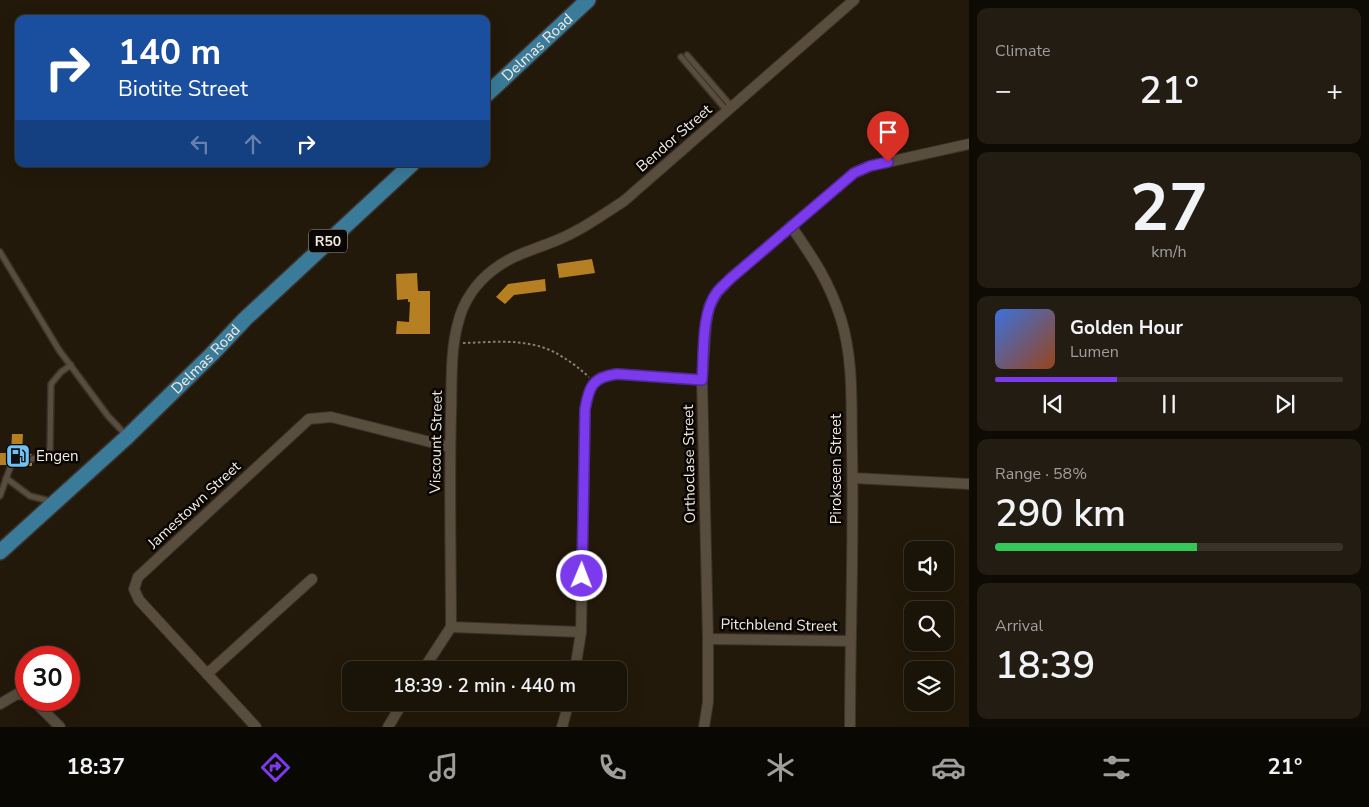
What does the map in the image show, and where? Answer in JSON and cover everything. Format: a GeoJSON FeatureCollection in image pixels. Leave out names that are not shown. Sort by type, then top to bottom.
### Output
{"type":"FeatureCollection","features":[{"type":"Feature","properties":{"kind":"main road","name":"Delmas Road"},"geometry":{"type":"LineString","coordinates":[[490,85],[581,0]]}},
{"type":"Feature","properties":{"kind":"main road","name":"Delmas Road"},"geometry":{"type":"LineString","coordinates":[[490,91],[588,0]]}},
{"type":"Feature","properties":{"kind":"main road","name":"Delmas Road"},"geometry":{"type":"LineString","coordinates":[[0,552],[124,433],[207,346],[404,167]]}},
{"type":"Feature","properties":{"kind":"main road","name":"Delmas Road"},"geometry":{"type":"LineString","coordinates":[[0,541],[212,354],[245,319],[409,167]]}},
{"type":"Feature","properties":{"kind":"street","name":"Bendor Street"},"geometry":{"type":"LineString","coordinates":[[493,270],[523,252],[554,241],[586,226],[616,206],[654,176],[854,0]]}},
{"type":"Feature","properties":{"kind":"street","name":"Orthoclase Street"},"geometry":{"type":"LineString","coordinates":[[704,727],[708,702],[708,639],[702,380],[709,307],[717,293],[731,278],[854,173],[863,168],[969,144]]}},
{"type":"Feature","properties":{"kind":"street","name":"Pirokseen Street"},"geometry":{"type":"LineString","coordinates":[[791,226],[821,270],[833,296],[843,328],[850,372],[852,478],[850,727]]}},
{"type":"Feature","properties":{"kind":"street","name":"Viscount Street"},"geometry":{"type":"LineString","coordinates":[[450,627],[450,447],[453,343],[458,321],[465,304],[476,285],[493,270]]}},
{"type":"Feature","properties":{"kind":"street"},"geometry":{"type":"LineString","coordinates":[[576,661],[581,632],[585,409],[588,394],[594,381],[605,376],[617,374],[702,380]]}},
{"type":"Feature","properties":{"kind":"street","name":"Jamestown Street"},"geometry":{"type":"LineString","coordinates":[[256,727],[139,600],[134,589],[138,577],[309,419],[331,417],[450,447]]}},
{"type":"Feature","properties":{"kind":"street"},"geometry":{"type":"LineString","coordinates":[[852,478],[969,484]]}},
{"type":"Feature","properties":{"kind":"street"},"geometry":{"type":"LineString","coordinates":[[207,674],[312,579]]}},
{"type":"Feature","properties":{"kind":"street"},"geometry":{"type":"LineString","coordinates":[[429,661],[450,627],[581,632]]}},
{"type":"Feature","properties":{"kind":"street","name":"Pitchblend Street"},"geometry":{"type":"LineString","coordinates":[[708,639],[850,641]]}},
{"type":"Feature","properties":{"kind":"street"},"geometry":{"type":"LineString","coordinates":[[0,704],[15,695]]}},
{"type":"Feature","properties":{"kind":"street"},"geometry":{"type":"LineString","coordinates":[[44,711],[60,727]]}},
{"type":"Feature","properties":{"kind":"street"},"geometry":{"type":"LineString","coordinates":[[388,727],[398,711]]}},
{"type":"Feature","properties":{"kind":"street"},"geometry":{"type":"LineString","coordinates":[[562,727],[566,711]]}},
{"type":"Feature","properties":{"kind":"lane"},"geometry":{"type":"LineString","coordinates":[[686,55],[730,109]]}},
{"type":"Feature","properties":{"kind":"lane"},"geometry":{"type":"LineString","coordinates":[[680,57],[730,109]]}},
{"type":"Feature","properties":{"kind":"lane"},"geometry":{"type":"LineString","coordinates":[[0,252],[59,350],[108,416],[124,433]]}},
{"type":"Feature","properties":{"kind":"lane"},"geometry":{"type":"LineString","coordinates":[[32,459],[43,456],[50,448],[52,420],[49,391],[51,384],[60,372],[71,365]]}},
{"type":"Feature","properties":{"kind":"lane"},"geometry":{"type":"LineString","coordinates":[[0,496],[11,465]]}},
{"type":"Feature","properties":{"kind":"lane"},"geometry":{"type":"LineString","coordinates":[[6,478],[30,496],[46,500]]}},
{"type":"Feature","properties":{"kind":"path"},"geometry":{"type":"LineString","coordinates":[[453,343],[510,341],[532,344],[563,356],[594,381]]}},
{"type":"Feature","properties":{"kind":"building"},"geometry":{"type":"Polygon","coordinates":[[[592,259],[595,273],[559,278],[557,264],[592,259]]]}},
{"type":"Feature","properties":{"kind":"building"},"geometry":{"type":"Polygon","coordinates":[[[417,273],[418,291],[430,291],[430,334],[396,334],[397,321],[409,322],[410,302],[408,302],[408,299],[397,300],[396,274],[417,273]]]}},
{"type":"Feature","properties":{"kind":"building"},"geometry":{"type":"Polygon","coordinates":[[[545,279],[546,291],[514,295],[505,304],[496,297],[508,284],[545,279]]]}},
{"type":"Feature","properties":{"kind":"building"},"geometry":{"type":"Polygon","coordinates":[[[12,434],[23,434],[22,454],[32,454],[28,458],[32,466],[15,465],[11,461],[6,465],[0,465],[0,453],[11,453],[12,434]]]}},
{"type":"Feature","properties":{"kind":"place","name":"Engen"},"geometry":{"type":"Point","coordinates":[18,456]}},
{"type":"Feature","properties":{"kind":"route"},"geometry":{"type":"LineString","coordinates":[[582,576],[585,409],[588,394],[594,381],[605,376],[617,374],[702,380],[706,324],[709,307],[717,293],[731,278],[854,173],[863,168],[888,162]]}}]}
